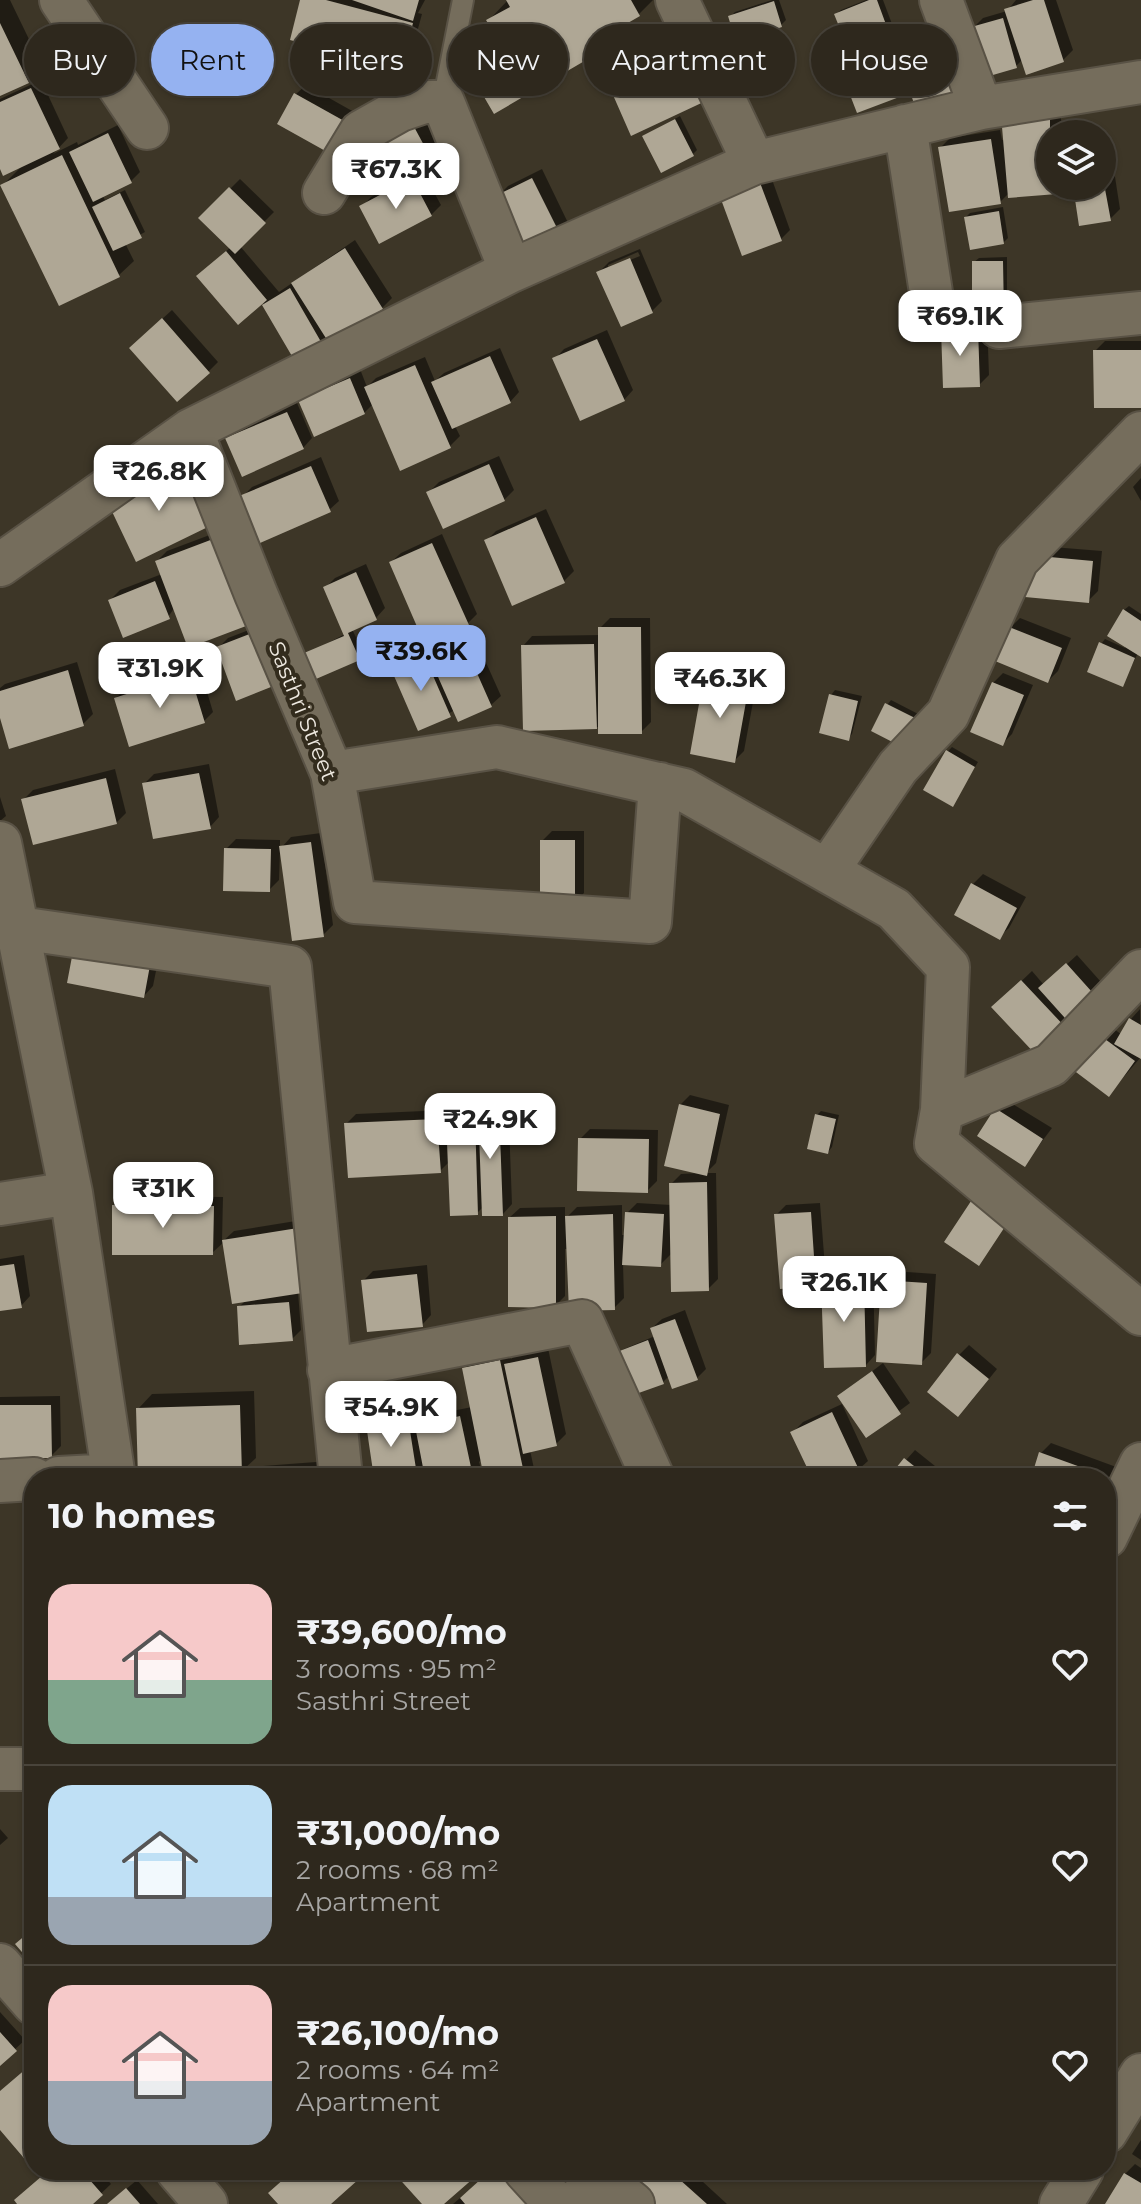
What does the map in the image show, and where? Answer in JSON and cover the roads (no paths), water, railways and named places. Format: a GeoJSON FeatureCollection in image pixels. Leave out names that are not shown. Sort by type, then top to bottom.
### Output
{"type":"FeatureCollection","features":[{"type":"Feature","properties":{"kind":"street"},"geometry":{"type":"LineString","coordinates":[[61,0],[147,128]]}},
{"type":"Feature","properties":{"kind":"street"},"geometry":{"type":"LineString","coordinates":[[677,0],[754,163]]}},
{"type":"Feature","properties":{"kind":"street"},"geometry":{"type":"LineString","coordinates":[[941,0],[981,108]]}},
{"type":"Feature","properties":{"kind":"street"},"geometry":{"type":"LineString","coordinates":[[0,565],[191,430],[511,271],[754,163],[981,108],[1141,82]]}},
{"type":"Feature","properties":{"kind":"street"},"geometry":{"type":"LineString","coordinates":[[324,193],[361,132],[400,110],[424,102],[443,102],[511,271]]}},
{"type":"Feature","properties":{"kind":"street"},"geometry":{"type":"LineString","coordinates":[[905,126],[935,318]]}},
{"type":"Feature","properties":{"kind":"street"},"geometry":{"type":"LineString","coordinates":[[999,327],[1141,313]]}},
{"type":"Feature","properties":{"kind":"street","name":"Sasthri Street"},"geometry":{"type":"LineString","coordinates":[[191,430],[332,773],[355,902],[650,922],[660,784]]}},
{"type":"Feature","properties":{"kind":"street"},"geometry":{"type":"LineString","coordinates":[[827,871],[898,767],[948,714],[1017,560],[1141,433]]}},
{"type":"Feature","properties":{"kind":"street"},"geometry":{"type":"LineString","coordinates":[[332,773],[497,747],[660,784],[684,790],[894,909],[948,967],[942,1110],[936,1143],[1141,1314]]}},
{"type":"Feature","properties":{"kind":"street"},"geometry":{"type":"LineString","coordinates":[[0,843],[71,1193],[113,1468]]}},
{"type":"Feature","properties":{"kind":"street"},"geometry":{"type":"LineString","coordinates":[[19,928],[290,967],[340,1468]]}},
{"type":"Feature","properties":{"kind":"street"},"geometry":{"type":"LineString","coordinates":[[942,1110],[1051,1065],[1141,971]]}},
{"type":"Feature","properties":{"kind":"street"},"geometry":{"type":"LineString","coordinates":[[0,1204],[71,1193]]}},
{"type":"Feature","properties":{"kind":"street"},"geometry":{"type":"LineString","coordinates":[[329,1370],[582,1321],[648,1468]]}},
{"type":"Feature","properties":{"kind":"street"},"geometry":{"type":"LineString","coordinates":[[1116,1516],[1141,1464]]}},
{"type":"Feature","properties":{"kind":"street"},"geometry":{"type":"LineString","coordinates":[[0,1481],[24,1480]]}},
{"type":"Feature","properties":{"kind":"street"},"geometry":{"type":"LineString","coordinates":[[0,1769],[24,1769]]}},
{"type":"Feature","properties":{"kind":"street"},"geometry":{"type":"LineString","coordinates":[[0,1965],[24,1993]]}},
{"type":"Feature","properties":{"kind":"street"},"geometry":{"type":"LineString","coordinates":[[1116,2116],[1141,2075]]}},
{"type":"Feature","properties":{"kind":"street"},"geometry":{"type":"LineString","coordinates":[[186,2180],[206,2204]]}},
{"type":"Feature","properties":{"kind":"street"},"geometry":{"type":"LineString","coordinates":[[534,2180],[556,2204]]}},
{"type":"Feature","properties":{"kind":"street"},"geometry":{"type":"LineString","coordinates":[[1061,2204],[1076,2180]]}},
{"type":"Feature","properties":{"kind":"street"},"geometry":{"type":"LineString","coordinates":[[594,2184],[633,2204]]}},
{"type":"Feature","properties":{"kind":"lane"},"geometry":{"type":"LineString","coordinates":[[443,102],[463,0]]}}]}
